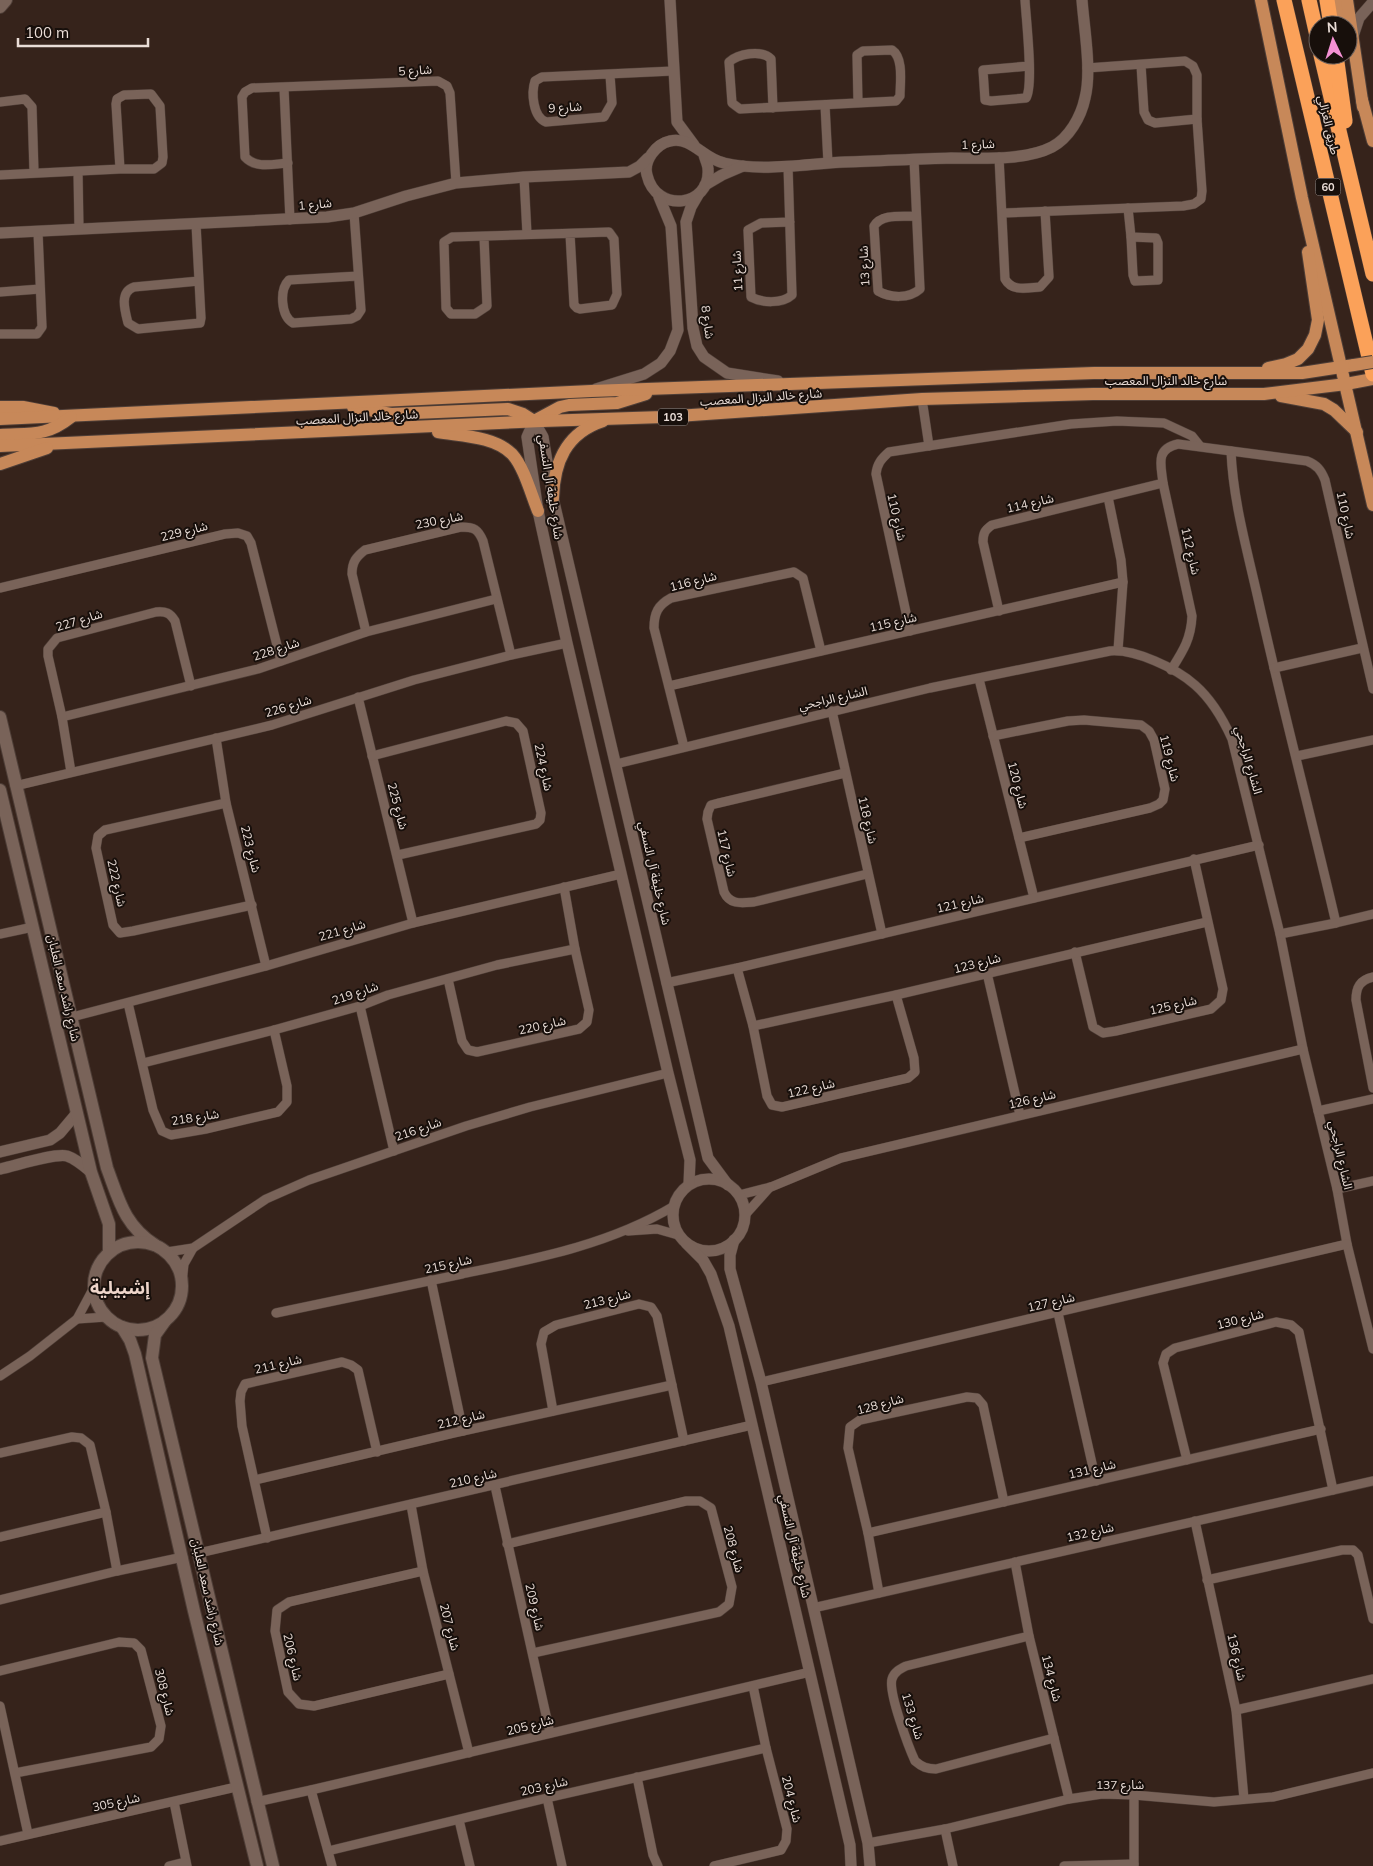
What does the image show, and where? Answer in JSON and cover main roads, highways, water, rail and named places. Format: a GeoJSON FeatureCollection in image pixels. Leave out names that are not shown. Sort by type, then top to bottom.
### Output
{"type":"FeatureCollection","features":[{"type":"Feature","properties":{"kind":"highway"},"geometry":{"type":"LineString","coordinates":[[1278,0],[1300,68]]}},
{"type":"Feature","properties":{"kind":"highway","name":"طريق الغزالي"},"geometry":{"type":"LineString","coordinates":[[1284,0],[1373,374]]}},
{"type":"Feature","properties":{"kind":"highway"},"geometry":{"type":"LineString","coordinates":[[1309,0],[1312,15]]}},
{"type":"Feature","properties":{"kind":"highway"},"geometry":{"type":"LineString","coordinates":[[1327,0],[1329,15]]}},
{"type":"Feature","properties":{"kind":"highway","name":"طريق الغزالي"},"geometry":{"type":"LineString","coordinates":[[1323,65],[1373,274]]}},
{"type":"Feature","properties":{"kind":"highway"},"geometry":{"type":"LineString","coordinates":[[1337,65],[1353,190]]}},
{"type":"Feature","properties":{"kind":"main road"},"geometry":{"type":"LineString","coordinates":[[0,7],[6,0]]}},
{"type":"Feature","properties":{"kind":"main road"},"geometry":{"type":"LineString","coordinates":[[1261,0],[1302,198],[1352,383],[1356,432],[1373,505]]}},
{"type":"Feature","properties":{"kind":"main road"},"geometry":{"type":"LineString","coordinates":[[1336,0],[1340,15]]}},
{"type":"Feature","properties":{"kind":"main road"},"geometry":{"type":"LineString","coordinates":[[1346,0],[1348,15]]}},
{"type":"Feature","properties":{"kind":"main road"},"geometry":{"type":"LineString","coordinates":[[1355,65],[1363,107],[1373,141]]}},
{"type":"Feature","properties":{"kind":"main road"},"geometry":{"type":"LineString","coordinates":[[1250,373],[1298,359],[1308,349],[1315,335],[1318,320],[1312,289],[1302,198]]}},
{"type":"Feature","properties":{"kind":"main road","name":"شارع خالد النزال المعصب"},"geometry":{"type":"LineString","coordinates":[[0,419],[337,404],[591,390],[1094,373],[1302,373],[1373,362]]}},
{"type":"Feature","properties":{"kind":"main road","name":"شارع خالد النزال المعصب"},"geometry":{"type":"LineString","coordinates":[[0,446],[534,421],[662,417],[922,399],[1093,394],[1264,394],[1373,379]]}},
{"type":"Feature","properties":{"kind":"main road"},"geometry":{"type":"LineString","coordinates":[[337,404],[391,414],[508,409],[534,421],[560,407],[617,403],[665,388]]}},
{"type":"Feature","properties":{"kind":"main road"},"geometry":{"type":"LineString","coordinates":[[1264,394],[1324,404],[1334,410],[1356,432]]}},
{"type":"Feature","properties":{"kind":"main road"},"geometry":{"type":"LineString","coordinates":[[0,407],[23,406],[71,417]]}},
{"type":"Feature","properties":{"kind":"main road"},"geometry":{"type":"LineString","coordinates":[[0,435],[47,432],[71,417]]}},
{"type":"Feature","properties":{"kind":"main road"},"geometry":{"type":"LineString","coordinates":[[553,498],[556,466],[565,449],[577,435],[593,424],[612,419]]}},
{"type":"Feature","properties":{"kind":"main road"},"geometry":{"type":"LineString","coordinates":[[410,428],[480,438],[498,444],[512,454],[521,468],[538,511]]}},
{"type":"Feature","properties":{"kind":"main road"},"geometry":{"type":"LineString","coordinates":[[0,464],[58,444]]}},
{"type":"Feature","properties":{"kind":"main road","name":"شارع راشد سعد العلبان"},"geometry":{"type":"LineString","coordinates":[[0,717],[107,1168],[120,1205],[131,1224],[141,1236],[155,1245]]}},
{"type":"Feature","properties":{"kind":"main road","name":"شارع راشد سعد العلبان"},"geometry":{"type":"LineString","coordinates":[[0,790],[76,1114],[91,1172],[109,1224],[109,1252]]}},
{"type":"Feature","properties":{"kind":"main road"},"geometry":{"type":"LineString","coordinates":[[131,1242],[155,1245],[167,1252],[175,1261],[182,1283],[181,1297],[175,1310],[165,1321],[152,1328],[137,1330],[122,1327],[106,1316],[98,1304],[94,1289],[97,1269],[109,1252],[119,1246],[131,1242]]}},
{"type":"Feature","properties":{"kind":"main road","name":"شارع راشد سعد العلبان"},"geometry":{"type":"LineString","coordinates":[[165,1321],[155,1335],[152,1358],[244,1741],[256,1802],[273,1866]]}},
{"type":"Feature","properties":{"kind":"main road","name":"شارع راشد سعد العلبان"},"geometry":{"type":"LineString","coordinates":[[122,1327],[130,1340],[135,1354],[194,1611],[257,1866]]}},
{"type":"Feature","properties":{"kind":"main road"},"geometry":{"type":"LineString","coordinates":[[194,1611],[200,1608],[211,1607]]}},
{"type":"Feature","properties":{"kind":"main road"},"geometry":{"type":"LineString","coordinates":[[226,1743],[230,1747],[236,1748],[241,1746],[244,1741]]}},
{"type":"Feature","properties":{"kind":"district","name":"إشبيلية"},"geometry":{"type":"Point","coordinates":[120,1287]}}]}
